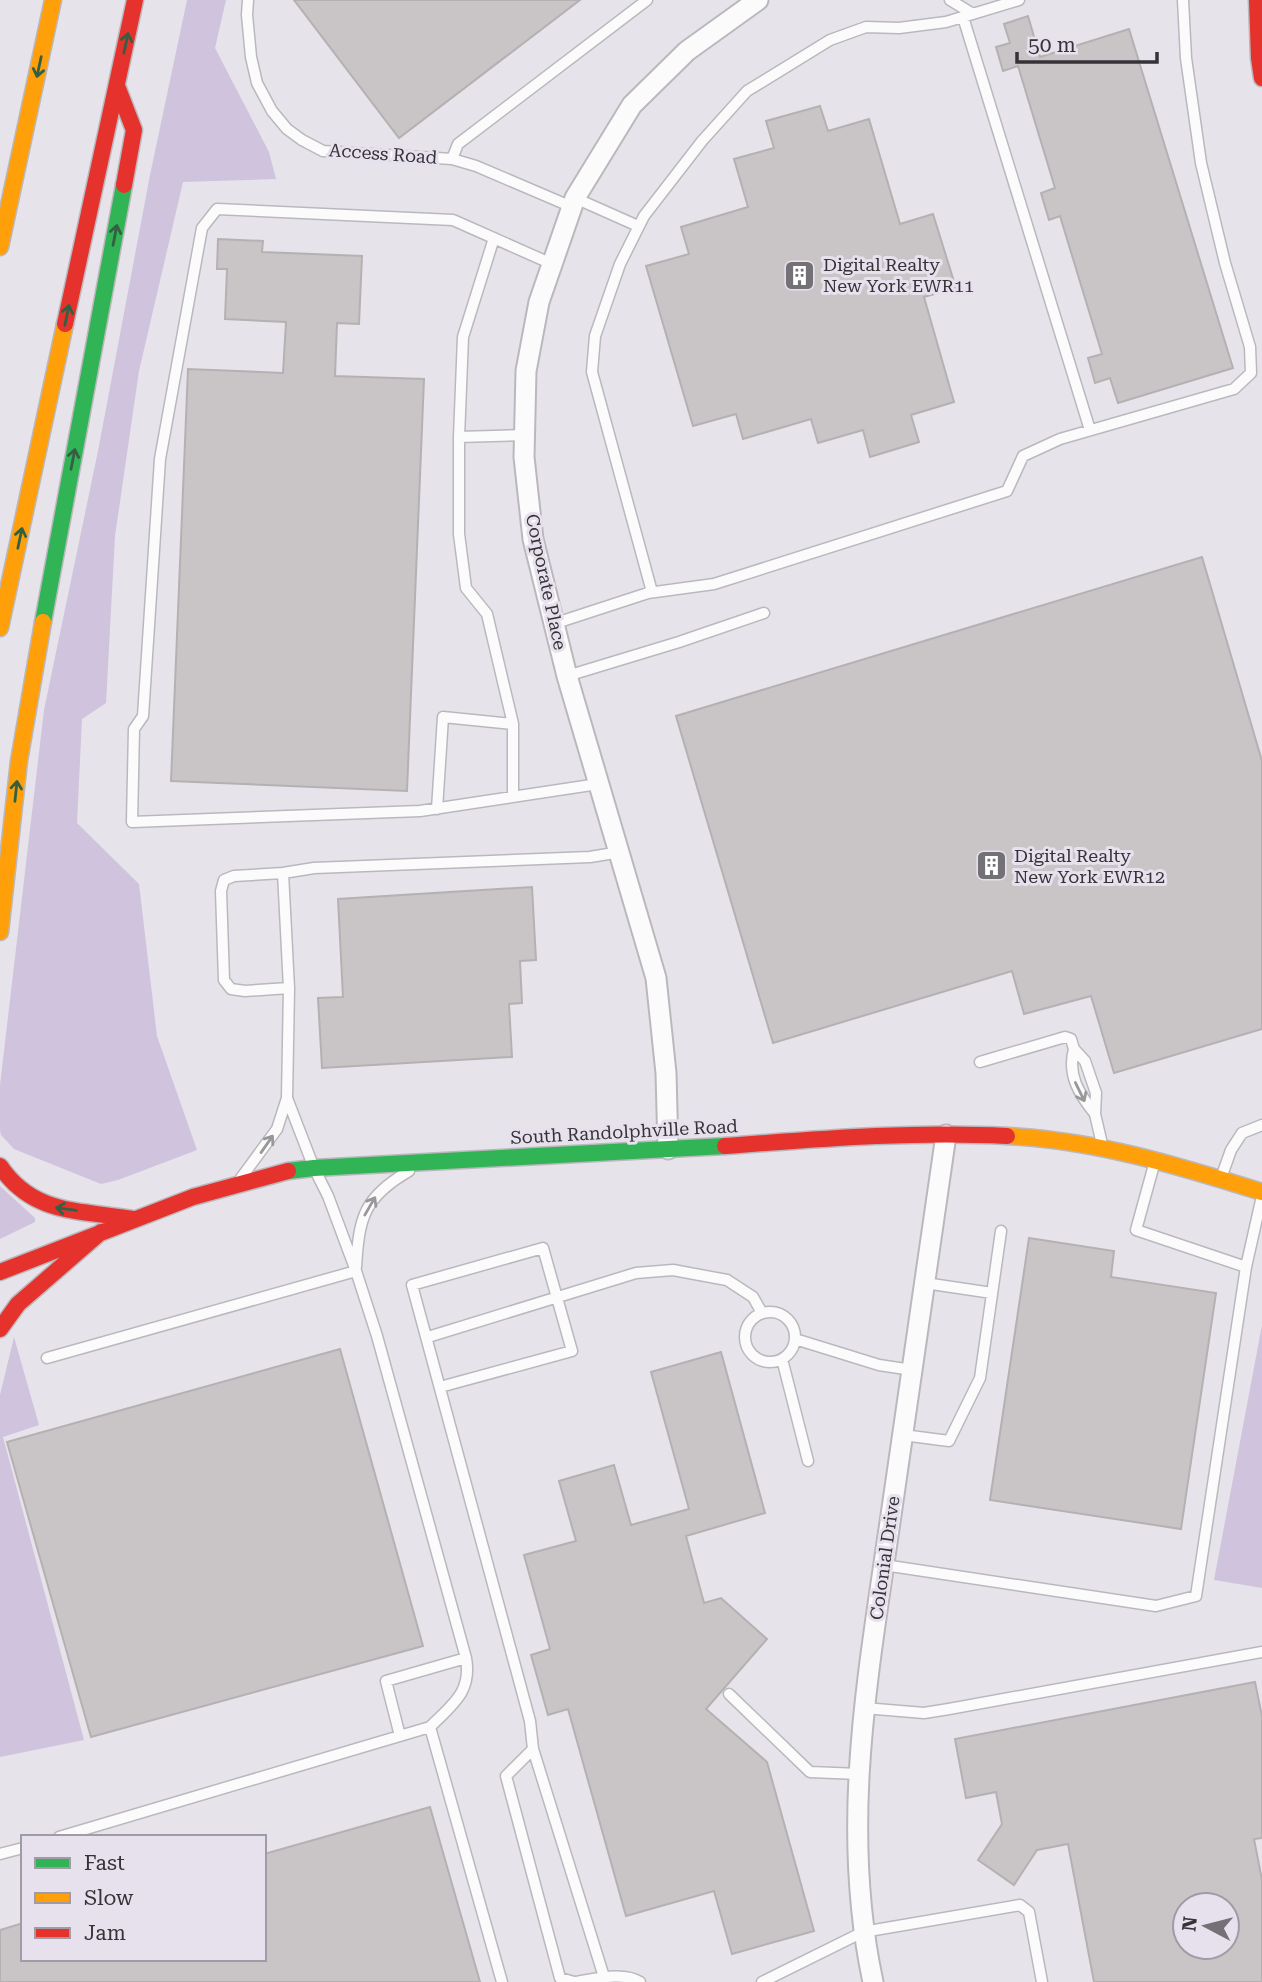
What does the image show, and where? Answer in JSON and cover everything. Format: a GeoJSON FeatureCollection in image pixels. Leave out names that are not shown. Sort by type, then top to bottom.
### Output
{"type":"FeatureCollection","features":[{"type":"Feature","properties":{"kind":"main road"},"geometry":{"type":"LineString","coordinates":[[0,247],[53,0]]}},
{"type":"Feature","properties":{"kind":"main road"},"geometry":{"type":"LineString","coordinates":[[0,628],[135,0]]}},
{"type":"Feature","properties":{"kind":"main road"},"geometry":{"type":"LineString","coordinates":[[1257,0],[1262,78]]}},
{"type":"Feature","properties":{"kind":"main road"},"geometry":{"type":"LineString","coordinates":[[0,932],[19,761],[29,700],[134,130],[117,86]]}},
{"type":"Feature","properties":{"kind":"main road","name":"South Randolphville Road"},"geometry":{"type":"LineString","coordinates":[[0,1272],[193,1197],[283,1172],[314,1168],[879,1136],[1021,1137],[1103,1148],[1221,1179],[1262,1194]]}},
{"type":"Feature","properties":{"kind":"main road"},"geometry":{"type":"LineString","coordinates":[[0,1166],[20,1191],[41,1204],[133,1219]]}},
{"type":"Feature","properties":{"kind":"main road"},"geometry":{"type":"LineString","coordinates":[[0,1329],[18,1304],[101,1232]]}},
{"type":"Feature","properties":{"kind":"street","name":"Corporate Place"},"geometry":{"type":"LineString","coordinates":[[668,1149],[666,1073],[656,978],[567,676],[533,539],[524,457],[527,371],[539,302],[573,203],[632,104],[687,51],[758,0]]}},
{"type":"Feature","properties":{"kind":"street","name":"Colonial Drive"},"geometry":{"type":"LineString","coordinates":[[873,1982],[863,1932],[857,1864],[856,1824],[863,1708],[946,1135]]}},
{"type":"Feature","properties":{"kind":"lane","name":"Access Road"},"geometry":{"type":"LineString","coordinates":[[248,0],[251,57],[257,83],[272,111],[287,129],[302,140],[323,151],[452,159],[638,226]]}},
{"type":"Feature","properties":{"kind":"lane"},"geometry":{"type":"LineString","coordinates":[[452,159],[458,144],[647,0]]}},
{"type":"Feature","properties":{"kind":"lane"},"geometry":{"type":"LineString","coordinates":[[950,0],[968,16],[1090,430]]}},
{"type":"Feature","properties":{"kind":"lane"},"geometry":{"type":"LineString","coordinates":[[652,592],[592,372],[595,336],[620,264],[644,216],[702,141],[747,91],[830,40],[866,27],[899,28],[946,22],[1019,0]]}},
{"type":"Feature","properties":{"kind":"lane"},"geometry":{"type":"LineString","coordinates":[[553,624],[652,592],[714,584],[1007,491],[1023,456],[1060,439],[1234,389],[1251,373],[1250,347],[1225,263],[1201,163],[1186,58],[1183,0]]}},
{"type":"Feature","properties":{"kind":"lane"},"geometry":{"type":"LineString","coordinates":[[552,264],[453,220],[217,209],[202,228],[160,459],[142,716],[134,729],[132,822],[420,811],[598,785]]}},
{"type":"Feature","properties":{"kind":"lane"},"geometry":{"type":"LineString","coordinates":[[494,238],[463,337],[459,534],[466,588],[487,614],[513,724],[513,797]]}},
{"type":"Feature","properties":{"kind":"lane"},"geometry":{"type":"LineString","coordinates":[[459,437],[525,435]]}},
{"type":"Feature","properties":{"kind":"lane"},"geometry":{"type":"LineString","coordinates":[[567,676],[764,613]]}},
{"type":"Feature","properties":{"kind":"lane"},"geometry":{"type":"LineString","coordinates":[[437,809],[443,717],[513,724]]}},
{"type":"Feature","properties":{"kind":"lane"},"geometry":{"type":"LineString","coordinates":[[289,988],[245,991],[231,989],[224,980],[220,891],[224,880],[234,876],[314,868],[590,858],[620,852]]}},
{"type":"Feature","properties":{"kind":"lane"},"geometry":{"type":"LineString","coordinates":[[236,1184],[277,1129],[287,1098],[289,988],[283,873]]}},
{"type":"Feature","properties":{"kind":"lane"},"geometry":{"type":"LineString","coordinates":[[980,1062],[1065,1037],[1071,1039],[1074,1049],[1085,1061],[1096,1093],[1095,1114],[1103,1148]]}},
{"type":"Feature","properties":{"kind":"lane"},"geometry":{"type":"LineString","coordinates":[[1074,1049],[1070,1064],[1076,1083],[1083,1100],[1095,1114]]}},
{"type":"Feature","properties":{"kind":"lane"},"geometry":{"type":"LineString","coordinates":[[66,1835],[430,1727],[461,1695],[469,1673],[377,1336],[328,1196],[314,1168],[287,1098]]}},
{"type":"Feature","properties":{"kind":"lane"},"geometry":{"type":"LineString","coordinates":[[1221,1179],[1231,1150],[1242,1133],[1262,1125]]}},
{"type":"Feature","properties":{"kind":"lane"},"geometry":{"type":"LineString","coordinates":[[1155,1161],[1136,1230],[1246,1267]]}},
{"type":"Feature","properties":{"kind":"lane"},"geometry":{"type":"LineString","coordinates":[[356,1272],[358,1237],[365,1214],[377,1194],[390,1182],[424,1162]]}},
{"type":"Feature","properties":{"kind":"lane"},"geometry":{"type":"LineString","coordinates":[[884,1565],[1156,1606],[1196,1596],[1246,1267],[1262,1194]]}},
{"type":"Feature","properties":{"kind":"lane"},"geometry":{"type":"LineString","coordinates":[[903,1435],[949,1441],[980,1378],[1001,1231]]}},
{"type":"Feature","properties":{"kind":"lane"},"geometry":{"type":"LineString","coordinates":[[440,1387],[572,1351],[543,1248],[412,1285],[530,1721],[533,1749],[604,1977]]}},
{"type":"Feature","properties":{"kind":"lane"},"geometry":{"type":"LineString","coordinates":[[428,1337],[636,1273],[673,1270],[727,1280],[753,1297],[762,1313]]}},
{"type":"Feature","properties":{"kind":"lane"},"geometry":{"type":"LineString","coordinates":[[47,1358],[356,1272]]}},
{"type":"Feature","properties":{"kind":"lane"},"geometry":{"type":"LineString","coordinates":[[925,1283],[992,1293]]}},
{"type":"Feature","properties":{"kind":"lane"},"geometry":{"type":"LineString","coordinates":[[762,1313],[779,1313],[791,1323],[795,1339],[789,1354],[782,1359],[766,1362],[758,1359],[747,1347],[746,1331],[755,1317],[762,1313]]}},
{"type":"Feature","properties":{"kind":"lane"},"geometry":{"type":"LineString","coordinates":[[795,1339],[879,1365],[912,1370]]}},
{"type":"Feature","properties":{"kind":"lane"},"geometry":{"type":"LineString","coordinates":[[782,1359],[808,1461]]}},
{"type":"Feature","properties":{"kind":"lane"},"geometry":{"type":"LineString","coordinates":[[863,1708],[924,1713],[1262,1652]]}},
{"type":"Feature","properties":{"kind":"lane"},"geometry":{"type":"LineString","coordinates":[[400,1737],[386,1681],[467,1658]]}},
{"type":"Feature","properties":{"kind":"lane"},"geometry":{"type":"LineString","coordinates":[[729,1694],[810,1772],[859,1774]]}},
{"type":"Feature","properties":{"kind":"lane"},"geometry":{"type":"LineString","coordinates":[[430,1727],[502,1982]]}},
{"type":"Feature","properties":{"kind":"lane"},"geometry":{"type":"LineString","coordinates":[[533,1749],[506,1776],[560,1978],[575,1982],[604,1977],[633,1978],[640,1982]]}},
{"type":"Feature","properties":{"kind":"lane"},"geometry":{"type":"LineString","coordinates":[[0,1854],[21,1848]]}},
{"type":"Feature","properties":{"kind":"lane"},"geometry":{"type":"LineString","coordinates":[[762,1982],[863,1932],[1020,1905],[1029,1912],[1041,1982]]}},
{"type":"Feature","properties":{"kind":"shaded area"},"geometry":{"type":"Polygon","coordinates":[[[187,0],[226,0],[215,48],[269,152],[276,179],[183,182],[139,371],[115,536],[106,703],[82,719],[77,823],[139,884],[157,1036],[197,1150],[101,1184],[14,1149],[1,1135],[0,1085],[44,710],[187,0]]]}},
{"type":"Feature","properties":{"kind":"shaded area"},"geometry":{"type":"Polygon","coordinates":[[[0,1186],[35,1218],[35,1222],[0,1239],[0,1186]]]}},
{"type":"Feature","properties":{"kind":"shaded area"},"geometry":{"type":"Polygon","coordinates":[[[1262,1325],[1262,1588],[1214,1580],[1262,1325]]]}},
{"type":"Feature","properties":{"kind":"shaded area"},"geometry":{"type":"Polygon","coordinates":[[[14,1337],[39,1425],[3,1437],[84,1740],[0,1757],[0,1395],[14,1337]]]}},
{"type":"Feature","properties":{"kind":"building"},"geometry":{"type":"Polygon","coordinates":[[[294,0],[580,0],[399,138],[294,0]]]}},
{"type":"Feature","properties":{"kind":"building"},"geometry":{"type":"Polygon","coordinates":[[[1028,16],[1040,57],[1129,29],[1233,368],[1118,403],[1110,378],[1095,383],[1088,358],[1102,354],[1060,216],[1049,220],[1041,193],[1055,188],[1018,66],[1003,71],[996,47],[1010,43],[1004,24],[1028,16]]]}},
{"type":"Feature","properties":{"kind":"building","name":"Digital Realty New York EWR11"},"geometry":{"type":"Polygon","coordinates":[[[820,106],[828,131],[869,119],[900,224],[933,214],[956,288],[924,297],[954,402],[911,415],[919,442],[870,457],[863,430],[818,443],[811,419],[743,439],[736,414],[693,426],[646,266],[689,254],[681,227],[748,207],[734,159],[774,148],[766,121],[820,106]]]}},
{"type":"Feature","properties":{"kind":"building"},"geometry":{"type":"Polygon","coordinates":[[[218,239],[263,241],[262,252],[362,256],[359,324],[337,323],[335,376],[424,379],[407,791],[171,781],[188,369],[283,373],[286,322],[225,319],[227,269],[217,269],[218,239]]]}},
{"type":"Feature","properties":{"kind":"building","name":"Digital Realty New York EWR12"},"geometry":{"type":"Polygon","coordinates":[[[1202,557],[1262,761],[1262,1029],[1114,1073],[1091,996],[1024,1014],[1012,971],[773,1043],[676,716],[1202,557]]]}},
{"type":"Feature","properties":{"kind":"building"},"geometry":{"type":"Polygon","coordinates":[[[532,887],[536,960],[520,961],[522,1003],[509,1004],[512,1057],[322,1068],[318,998],[343,997],[338,899],[532,887]]]}},
{"type":"Feature","properties":{"kind":"building"},"geometry":{"type":"Polygon","coordinates":[[[1029,1238],[1114,1251],[1111,1277],[1216,1293],[1181,1529],[990,1500],[1029,1238]]]}},
{"type":"Feature","properties":{"kind":"building"},"geometry":{"type":"Polygon","coordinates":[[[340,1349],[423,1646],[91,1737],[7,1442],[340,1349]]]}},
{"type":"Feature","properties":{"kind":"building"},"geometry":{"type":"Polygon","coordinates":[[[721,1352],[765,1513],[686,1536],[704,1603],[721,1598],[767,1639],[706,1709],[767,1762],[814,1931],[732,1954],[714,1891],[626,1916],[568,1709],[548,1715],[531,1655],[550,1649],[524,1555],[576,1541],[559,1481],[614,1465],[631,1525],[689,1509],[651,1372],[721,1352]]]}},
{"type":"Feature","properties":{"kind":"building"},"geometry":{"type":"Polygon","coordinates":[[[1255,1682],[1262,1716],[1262,1838],[1254,1839],[1262,1880],[1262,1982],[1094,1982],[1068,1844],[1037,1850],[1014,1885],[978,1860],[1002,1824],[996,1792],[966,1798],[955,1739],[1255,1682]]]}},
{"type":"Feature","properties":{"kind":"building"},"geometry":{"type":"Polygon","coordinates":[[[430,1807],[480,1982],[0,1982],[0,1930],[21,1924],[21,1961],[266,1961],[266,1853],[430,1807]]]}},
{"type":"Feature","properties":{"kind":"traffic: fast"},"geometry":{"type":"LineString","coordinates":[[43,622],[124,185]]}},
{"type":"Feature","properties":{"kind":"traffic: fast"},"geometry":{"type":"LineString","coordinates":[[288,1171],[725,1146]]}},
{"type":"Feature","properties":{"kind":"traffic: slow"},"geometry":{"type":"LineString","coordinates":[[0,247],[53,0]]}},
{"type":"Feature","properties":{"kind":"traffic: slow"},"geometry":{"type":"LineString","coordinates":[[0,628],[65,324]]}},
{"type":"Feature","properties":{"kind":"traffic: slow"},"geometry":{"type":"LineString","coordinates":[[0,932],[19,761],[43,622]]}},
{"type":"Feature","properties":{"kind":"traffic: slow"},"geometry":{"type":"LineString","coordinates":[[1007,1136],[1040,1138],[1136,1156],[1262,1192]]}},
{"type":"Feature","properties":{"kind":"traffic: jam"},"geometry":{"type":"LineString","coordinates":[[65,324],[135,0]]}},
{"type":"Feature","properties":{"kind":"traffic: jam"},"geometry":{"type":"LineString","coordinates":[[1257,0],[1262,78]]}},
{"type":"Feature","properties":{"kind":"traffic: jam"},"geometry":{"type":"LineString","coordinates":[[117,86],[134,130],[124,185]]}},
{"type":"Feature","properties":{"kind":"traffic: jam"},"geometry":{"type":"LineString","coordinates":[[725,1146],[901,1135],[1007,1136]]}},
{"type":"Feature","properties":{"kind":"traffic: jam"},"geometry":{"type":"LineString","coordinates":[[0,1166],[27,1194],[43,1202],[59,1208],[133,1219]]}},
{"type":"Feature","properties":{"kind":"traffic: jam"},"geometry":{"type":"LineString","coordinates":[[0,1272],[193,1197],[288,1171]]}},
{"type":"Feature","properties":{"kind":"traffic: jam"},"geometry":{"type":"LineString","coordinates":[[0,1329],[18,1304],[101,1232]]}},
{"type":"Feature","properties":{"kind":"place","name":"Digital Realty New York EWR11"},"geometry":{"type":"Point","coordinates":[800,275]}},
{"type":"Feature","properties":{"kind":"place","name":"Digital Realty New York EWR12"},"geometry":{"type":"Point","coordinates":[991,866]}}]}
